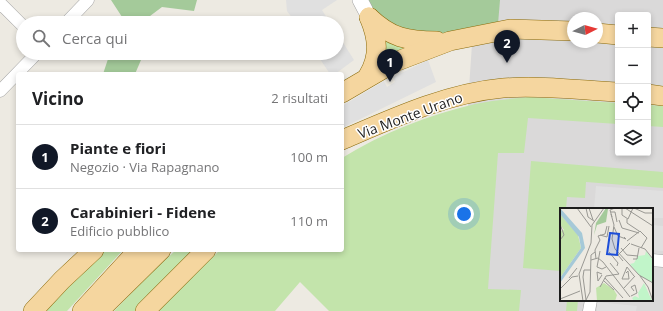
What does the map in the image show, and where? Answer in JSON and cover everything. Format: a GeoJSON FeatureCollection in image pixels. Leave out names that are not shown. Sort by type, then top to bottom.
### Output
{"type":"FeatureCollection","features":[{"type":"Feature","properties":{"kind":"main road"},"geometry":{"type":"LineString","coordinates":[[369,17],[383,29],[397,37],[416,41],[450,41]]}},
{"type":"Feature","properties":{"kind":"main road"},"geometry":{"type":"LineString","coordinates":[[368,76],[376,62],[377,51],[375,32],[369,17]]}},
{"type":"Feature","properties":{"kind":"main road"},"geometry":{"type":"LineString","coordinates":[[344,92],[368,76],[407,56],[450,41],[510,29],[567,31]]}},
{"type":"Feature","properties":{"kind":"main road"},"geometry":{"type":"LineString","coordinates":[[603,34],[615,35]]}},
{"type":"Feature","properties":{"kind":"main road"},"geometry":{"type":"LineString","coordinates":[[651,37],[663,38]]}},
{"type":"Feature","properties":{"kind":"main road","name":"Via Monte Urano"},"geometry":{"type":"LineString","coordinates":[[344,140],[425,107],[453,98],[487,90],[543,88],[615,92]]}},
{"type":"Feature","properties":{"kind":"main road"},"geometry":{"type":"LineString","coordinates":[[651,94],[663,96]]}},
{"type":"Feature","properties":{"kind":"main road"},"geometry":{"type":"LineString","coordinates":[[33,311],[66,275],[92,252]]}},
{"type":"Feature","properties":{"kind":"main road"},"geometry":{"type":"LineString","coordinates":[[82,311],[136,252]]}},
{"type":"Feature","properties":{"kind":"main road"},"geometry":{"type":"LineString","coordinates":[[99,311],[159,252]]}},
{"type":"Feature","properties":{"kind":"main road"},"geometry":{"type":"LineString","coordinates":[[144,311],[204,252]]}},
{"type":"Feature","properties":{"kind":"street"},"geometry":{"type":"LineString","coordinates":[[73,16],[88,0]]}},
{"type":"Feature","properties":{"kind":"street"},"geometry":{"type":"LineString","coordinates":[[360,0],[369,17]]}},
{"type":"Feature","properties":{"kind":"street"},"geometry":{"type":"LineString","coordinates":[[0,3],[16,19]]}},
{"type":"Feature","properties":{"kind":"street"},"geometry":{"type":"LineString","coordinates":[[18,72],[30,60]]}},
{"type":"Feature","properties":{"kind":"street"},"geometry":{"type":"LineString","coordinates":[[0,91],[16,75]]}},
{"type":"Feature","properties":{"kind":"street"},"geometry":{"type":"LineString","coordinates":[[653,260],[663,261]]}},
{"type":"Feature","properties":{"kind":"shaded area"},"geometry":{"type":"Polygon","coordinates":[[[286,0],[337,0],[322,10],[326,16],[291,16],[287,11],[286,0]]]}},
{"type":"Feature","properties":{"kind":"shaded area"},"geometry":{"type":"Polygon","coordinates":[[[475,0],[663,0],[663,311],[472,311],[458,250],[475,0]]]}},
{"type":"Feature","properties":{"kind":"shaded area"},"geometry":{"type":"Polygon","coordinates":[[[344,44],[354,60],[338,72],[329,72],[321,60],[344,60],[344,44]]]}},
{"type":"Feature","properties":{"kind":"shaded area"},"geometry":{"type":"Polygon","coordinates":[[[428,60],[436,82],[344,127],[344,105],[384,81],[387,87],[395,82],[393,77],[428,60]]]}},
{"type":"Feature","properties":{"kind":"shaded area"},"geometry":{"type":"Polygon","coordinates":[[[596,186],[663,191],[663,218],[653,218],[653,208],[594,208],[596,186]]]}},
{"type":"Feature","properties":{"kind":"shaded area"},"geometry":{"type":"Polygon","coordinates":[[[653,225],[663,226],[663,251],[653,250],[653,225]]]}},
{"type":"Feature","properties":{"kind":"shaded area"},"geometry":{"type":"Polygon","coordinates":[[[597,302],[637,306],[636,311],[597,311],[597,302]]]}},
{"type":"Feature","properties":{"kind":"green space"},"geometry":{"type":"Polygon","coordinates":[[[111,0],[197,0],[194,11],[162,7],[150,16],[121,16],[111,0]]]}},
{"type":"Feature","properties":{"kind":"green space"},"geometry":{"type":"Polygon","coordinates":[[[364,0],[500,0],[498,24],[449,36],[392,29],[364,0]]]}},
{"type":"Feature","properties":{"kind":"green space"},"geometry":{"type":"Polygon","coordinates":[[[380,39],[412,46],[384,58],[380,39]]]}},
{"type":"Feature","properties":{"kind":"green space"},"geometry":{"type":"Polygon","coordinates":[[[108,60],[141,60],[136,72],[104,72],[108,60]]]}},
{"type":"Feature","properties":{"kind":"green space"},"geometry":{"type":"Polygon","coordinates":[[[529,97],[615,103],[615,124],[528,118],[524,153],[498,153],[488,289],[521,290],[519,311],[329,311],[300,282],[275,311],[156,311],[218,252],[344,252],[344,157],[373,141],[423,119],[458,108],[481,103],[529,97]]]}},
{"type":"Feature","properties":{"kind":"green space"},"geometry":{"type":"Polygon","coordinates":[[[651,105],[663,106],[663,127],[651,126],[651,105]]]}},
{"type":"Feature","properties":{"kind":"green space"},"geometry":{"type":"Polygon","coordinates":[[[531,161],[663,172],[663,188],[586,182],[585,198],[567,197],[566,208],[560,208],[560,271],[523,268],[531,161]]]}},
{"type":"Feature","properties":{"kind":"green space"},"geometry":{"type":"Polygon","coordinates":[[[99,252],[121,252],[67,311],[41,311],[99,252]]]}},
{"type":"Feature","properties":{"kind":"green space"},"geometry":{"type":"Polygon","coordinates":[[[174,252],[196,252],[138,311],[114,311],[174,252]]]}},
{"type":"Feature","properties":{"kind":"green space"},"geometry":{"type":"Polygon","coordinates":[[[567,301],[578,301],[577,311],[566,311],[567,301]]]}},
{"type":"Feature","properties":{"kind":"place","name":"Carabinieri - Fidene"},"geometry":{"type":"Point","coordinates":[507,63]}},
{"type":"Feature","properties":{"kind":"place","name":"Piante e fiori"},"geometry":{"type":"Point","coordinates":[390,82]}}]}
